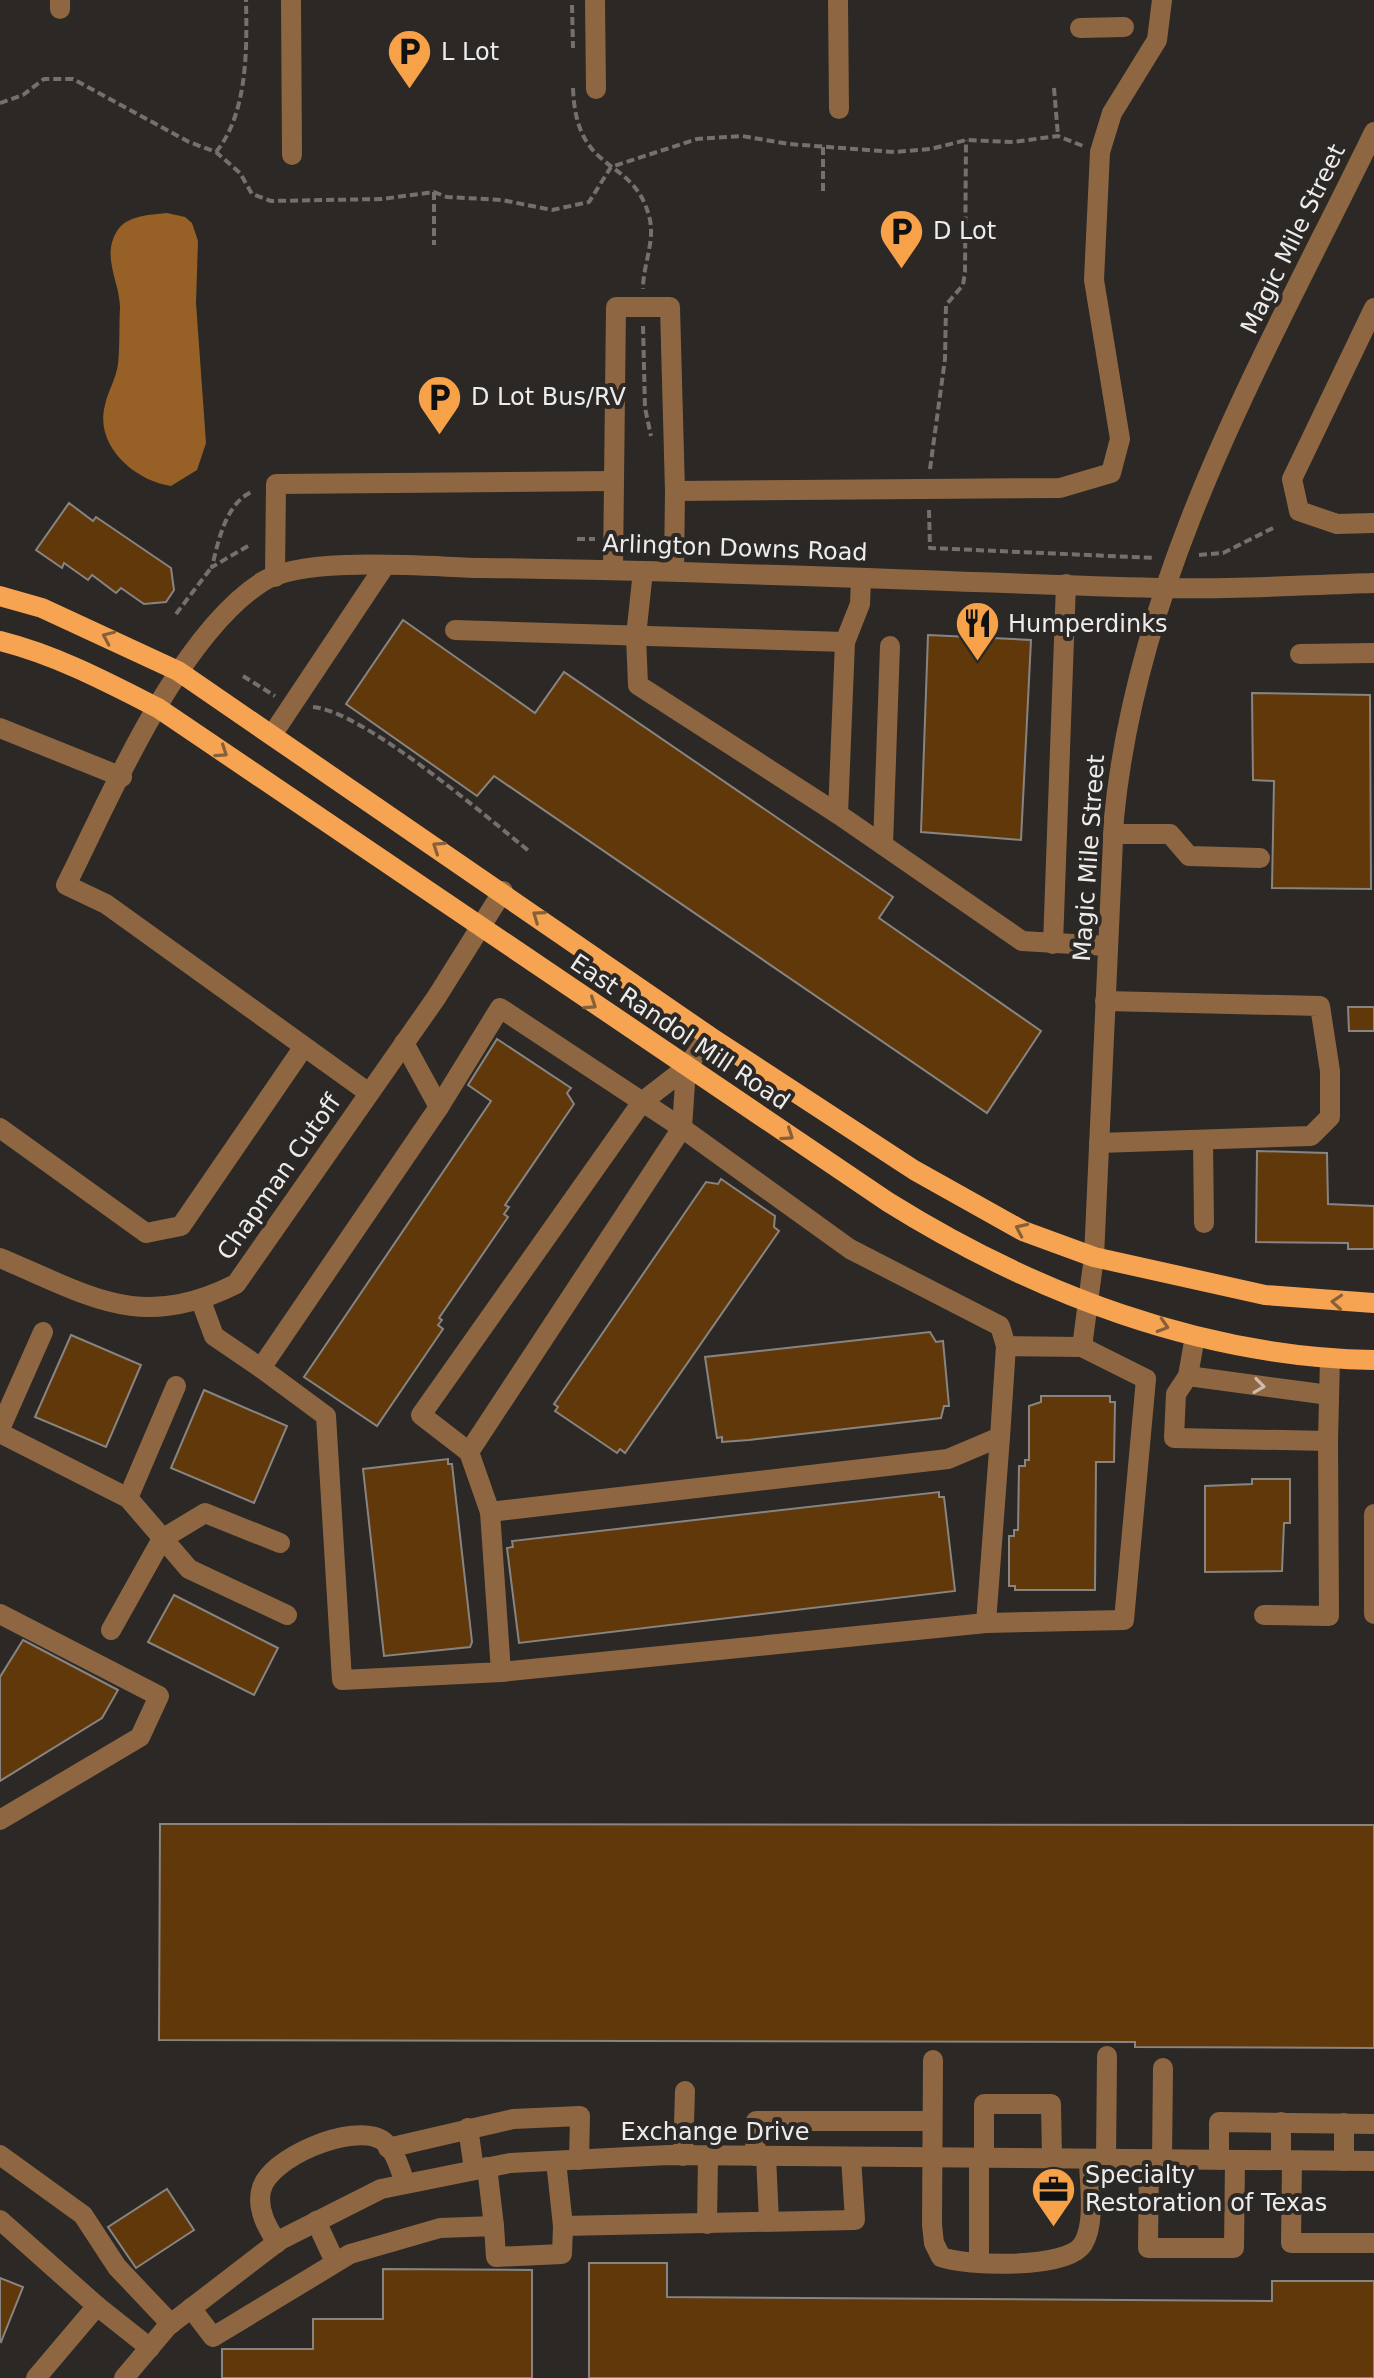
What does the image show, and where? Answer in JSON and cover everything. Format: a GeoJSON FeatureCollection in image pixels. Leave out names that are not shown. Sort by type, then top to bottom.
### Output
{"type":"FeatureCollection","features":[{"type":"Feature","properties":{"kind":"main road","name":"East Randol Mill Road"},"geometry":{"type":"LineString","coordinates":[[0,596],[42,608],[178,671],[503,891],[709,1036],[914,1170],[1023,1231],[1094,1257],[1265,1295],[1374,1303]]}},
{"type":"Feature","properties":{"kind":"main road","name":"East Randol Mill Road"},"geometry":{"type":"LineString","coordinates":[[0,641],[30,648],[93,674],[158,708],[686,1068],[894,1206],[1001,1268],[1088,1303],[1195,1336],[1279,1355],[1374,1360]]}},
{"type":"Feature","properties":{"kind":"street"},"geometry":{"type":"LineString","coordinates":[[291,0],[292,155]]}},
{"type":"Feature","properties":{"kind":"street"},"geometry":{"type":"LineString","coordinates":[[595,0],[596,89]]}},
{"type":"Feature","properties":{"kind":"street"},"geometry":{"type":"LineString","coordinates":[[838,0],[839,109]]}},
{"type":"Feature","properties":{"kind":"street"},"geometry":{"type":"LineString","coordinates":[[675,491],[1060,488],[1111,473],[1120,439],[1094,280],[1100,152],[1112,113],[1157,40],[1162,0]]}},
{"type":"Feature","properties":{"kind":"street"},"geometry":{"type":"LineString","coordinates":[[1080,28],[1124,27]]}},
{"type":"Feature","properties":{"kind":"street","name":"Magic Mile Street"},"geometry":{"type":"LineString","coordinates":[[1082,1347],[1094,1257],[1113,834],[1126,730],[1174,557],[1217,455],[1374,132]]}},
{"type":"Feature","properties":{"kind":"street"},"geometry":{"type":"LineString","coordinates":[[613,569],[616,307],[670,307],[674,571]]}},
{"type":"Feature","properties":{"kind":"street"},"geometry":{"type":"LineString","coordinates":[[1374,308],[1292,479],[1299,511],[1337,524],[1374,523]]}},
{"type":"Feature","properties":{"kind":"street"},"geometry":{"type":"LineString","coordinates":[[275,577],[276,484],[613,481]]}},
{"type":"Feature","properties":{"kind":"street"},"geometry":{"type":"LineString","coordinates":[[272,735],[384,567]]}},
{"type":"Feature","properties":{"kind":"street","name":"Arlington Downs Road"},"geometry":{"type":"LineString","coordinates":[[303,1048],[106,904],[66,885],[178,671],[225,614],[263,581],[301,568],[384,567],[613,569],[1163,588],[1374,583]]}},
{"type":"Feature","properties":{"kind":"street"},"geometry":{"type":"LineString","coordinates":[[643,571],[636,636],[638,685],[838,814],[1022,941],[1107,946]]}},
{"type":"Feature","properties":{"kind":"street"},"geometry":{"type":"LineString","coordinates":[[838,814],[845,642],[860,604],[861,578]]}},
{"type":"Feature","properties":{"kind":"street"},"geometry":{"type":"LineString","coordinates":[[1053,944],[1066,584]]}},
{"type":"Feature","properties":{"kind":"street"},"geometry":{"type":"LineString","coordinates":[[455,630],[845,642]]}},
{"type":"Feature","properties":{"kind":"street"},"geometry":{"type":"LineString","coordinates":[[883,845],[890,646]]}},
{"type":"Feature","properties":{"kind":"street"},"geometry":{"type":"LineString","coordinates":[[1300,654],[1374,653]]}},
{"type":"Feature","properties":{"kind":"street"},"geometry":{"type":"LineString","coordinates":[[0,728],[122,777]]}},
{"type":"Feature","properties":{"kind":"street"},"geometry":{"type":"LineString","coordinates":[[1113,834],[1170,834],[1189,856],[1260,858]]}},
{"type":"Feature","properties":{"kind":"street","name":"Chapman Cutoff"},"geometry":{"type":"LineString","coordinates":[[0,1258],[91,1297],[134,1309],[159,1309],[201,1301],[236,1284],[404,1043],[503,891]]}},
{"type":"Feature","properties":{"kind":"street"},"geometry":{"type":"LineString","coordinates":[[1099,1143],[1311,1136],[1330,1117],[1330,1071],[1320,1006],[1105,1001]]}},
{"type":"Feature","properties":{"kind":"street"},"geometry":{"type":"LineString","coordinates":[[261,1368],[439,1107],[500,1008],[682,1128],[850,1249],[1000,1326],[1006,1346],[986,1623]]}},
{"type":"Feature","properties":{"kind":"street"},"geometry":{"type":"LineString","coordinates":[[501,1672],[490,1512],[469,1452],[421,1415],[642,1102],[686,1068],[709,1036]]}},
{"type":"Feature","properties":{"kind":"street"},"geometry":{"type":"LineString","coordinates":[[404,1043],[439,1107]]}},
{"type":"Feature","properties":{"kind":"street"},"geometry":{"type":"LineString","coordinates":[[0,1128],[146,1233],[181,1226],[303,1048],[369,1093]]}},
{"type":"Feature","properties":{"kind":"street"},"geometry":{"type":"LineString","coordinates":[[469,1452],[682,1128],[686,1068]]}},
{"type":"Feature","properties":{"kind":"street"},"geometry":{"type":"LineString","coordinates":[[1203,1140],[1204,1223]]}},
{"type":"Feature","properties":{"kind":"street"},"geometry":{"type":"LineString","coordinates":[[201,1301],[214,1336],[326,1416],[342,1680],[501,1672],[986,1623],[1124,1620],[1146,1379],[1082,1347],[1006,1346]]}},
{"type":"Feature","properties":{"kind":"street"},"geometry":{"type":"LineString","coordinates":[[43,1332],[0,1431],[128,1498],[189,1569],[287,1615]]}},
{"type":"Feature","properties":{"kind":"street"},"geometry":{"type":"LineString","coordinates":[[1195,1336],[1188,1376],[1176,1394],[1174,1438],[1328,1441]]}},
{"type":"Feature","properties":{"kind":"street"},"geometry":{"type":"LineString","coordinates":[[1264,1615],[1329,1616],[1330,1358]]}},
{"type":"Feature","properties":{"kind":"street"},"geometry":{"type":"LineString","coordinates":[[1188,1376],[1329,1395]]}},
{"type":"Feature","properties":{"kind":"street"},"geometry":{"type":"LineString","coordinates":[[128,1498],[176,1386]]}},
{"type":"Feature","properties":{"kind":"street"},"geometry":{"type":"LineString","coordinates":[[490,1512],[948,1459],[1000,1437]]}},
{"type":"Feature","properties":{"kind":"street"},"geometry":{"type":"LineString","coordinates":[[111,1630],[162,1539],[205,1513],[280,1543]]}},
{"type":"Feature","properties":{"kind":"street"},"geometry":{"type":"LineString","coordinates":[[1374,1514],[1374,1614]]}},
{"type":"Feature","properties":{"kind":"street"},"geometry":{"type":"LineString","coordinates":[[0,1614],[159,1696],[140,1737],[0,1820]]}},
{"type":"Feature","properties":{"kind":"street"},"geometry":{"type":"LineString","coordinates":[[933,2060],[931,2158],[934,2243],[941,2257],[955,2262],[1045,2262],[1068,2256],[1082,2246],[1089,2229],[1107,2056]]}},
{"type":"Feature","properties":{"kind":"street"},"geometry":{"type":"LineString","coordinates":[[1163,2068],[1148,2248],[1234,2248],[1227,2160],[1219,2122],[1374,2124]]}},
{"type":"Feature","properties":{"kind":"street"},"geometry":{"type":"LineString","coordinates":[[683,2156],[685,2091]]}},
{"type":"Feature","properties":{"kind":"street"},"geometry":{"type":"LineString","coordinates":[[979,2263],[984,2104],[1051,2104],[1052,2158]]}},
{"type":"Feature","properties":{"kind":"street"},"geometry":{"type":"LineString","coordinates":[[388,2148],[513,2119],[580,2116],[579,2160]]}},
{"type":"Feature","properties":{"kind":"street"},"geometry":{"type":"LineString","coordinates":[[769,2221],[756,2121],[932,2121]]}},
{"type":"Feature","properties":{"kind":"street"},"geometry":{"type":"LineString","coordinates":[[816,2121],[816,2157]]}},
{"type":"Feature","properties":{"kind":"street"},"geometry":{"type":"LineString","coordinates":[[877,2121],[877,2157]]}},
{"type":"Feature","properties":{"kind":"street"},"geometry":{"type":"LineString","coordinates":[[1281,2122],[1287,2161],[1291,2243],[1374,2243]]}},
{"type":"Feature","properties":{"kind":"street"},"geometry":{"type":"LineString","coordinates":[[1344,2123],[1344,2161]]}},
{"type":"Feature","properties":{"kind":"street"},"geometry":{"type":"LineString","coordinates":[[468,2128],[494,2226],[496,2257],[562,2254],[563,2226],[556,2161]]}},
{"type":"Feature","properties":{"kind":"street"},"geometry":{"type":"LineString","coordinates":[[277,2243],[261,2207],[261,2189],[269,2174],[315,2146],[344,2136],[367,2134],[383,2141],[405,2183]]}},
{"type":"Feature","properties":{"kind":"street"},"geometry":{"type":"LineString","coordinates":[[0,2155],[83,2215],[117,2267],[171,2324]]}},
{"type":"Feature","properties":{"kind":"street","name":"Exchange Drive"},"geometry":{"type":"LineString","coordinates":[[124,2378],[171,2324],[277,2243],[381,2189],[481,2168],[556,2161],[683,2156],[1374,2161]]}},
{"type":"Feature","properties":{"kind":"street"},"geometry":{"type":"LineString","coordinates":[[707,2224],[708,2156]]}},
{"type":"Feature","properties":{"kind":"street"},"geometry":{"type":"LineString","coordinates":[[563,2226],[855,2220],[851,2157]]}},
{"type":"Feature","properties":{"kind":"street"},"geometry":{"type":"LineString","coordinates":[[0,2220],[97,2306],[150,2348]]}},
{"type":"Feature","properties":{"kind":"street"},"geometry":{"type":"LineString","coordinates":[[316,2221],[335,2262]]}},
{"type":"Feature","properties":{"kind":"street"},"geometry":{"type":"LineString","coordinates":[[191,2308],[213,2337],[350,2254],[440,2228],[494,2226]]}},
{"type":"Feature","properties":{"kind":"street"},"geometry":{"type":"LineString","coordinates":[[36,2378],[97,2306]]}},
{"type":"Feature","properties":{"kind":"path"},"geometry":{"type":"LineString","coordinates":[[216,152],[231,134],[242,77],[246,0]]}},
{"type":"Feature","properties":{"kind":"path"},"geometry":{"type":"LineString","coordinates":[[0,103],[23,95],[44,79],[73,79],[189,142],[216,152],[240,173],[252,194],[271,201],[382,199],[434,192],[447,197],[502,200],[552,210],[589,202],[611,167],[697,139],[742,136],[894,152],[931,149],[966,140],[1013,142],[1058,136],[1100,152]]}},
{"type":"Feature","properties":{"kind":"path"},"geometry":{"type":"LineString","coordinates":[[1054,88],[1058,136]]}},
{"type":"Feature","properties":{"kind":"path"},"geometry":{"type":"LineString","coordinates":[[966,140],[965,272],[963,285],[946,305],[945,359],[939,381],[940,406],[930,488],[930,548],[1137,559],[1174,557],[1223,553],[1275,527]]}},
{"type":"Feature","properties":{"kind":"path"},"geometry":{"type":"LineString","coordinates":[[823,146],[823,191]]}},
{"type":"Feature","properties":{"kind":"path"},"geometry":{"type":"LineString","coordinates":[[611,167],[633,184],[648,212],[653,233],[643,268],[645,408],[652,446]]}},
{"type":"Feature","properties":{"kind":"path"},"geometry":{"type":"LineString","coordinates":[[434,192],[434,245]]}},
{"type":"Feature","properties":{"kind":"path"},"geometry":{"type":"LineString","coordinates":[[212,567],[221,528],[247,494],[276,484]]}},
{"type":"Feature","properties":{"kind":"path"},"geometry":{"type":"LineString","coordinates":[[654,532],[654,541]]}},
{"type":"Feature","properties":{"kind":"path"},"geometry":{"type":"LineString","coordinates":[[176,614],[212,567],[248,546]]}},
{"type":"Feature","properties":{"kind":"path"},"geometry":{"type":"LineString","coordinates":[[243,676],[290,706],[319,708],[371,732],[475,807],[530,852]]}},
{"type":"Feature","properties":{"kind":"shaded area"},"geometry":{"type":"Polygon","coordinates":[[[167,213],[185,217],[192,223],[198,241],[196,303],[206,443],[197,470],[171,486],[144,477],[120,459],[106,434],[103,420],[119,350],[120,308],[111,260],[113,241],[117,231],[127,222],[167,213]]]}},
{"type":"Feature","properties":{"kind":"building"},"geometry":{"type":"Polygon","coordinates":[[[69,503],[93,521],[96,517],[171,568],[174,590],[166,602],[144,604],[121,588],[116,593],[92,575],[88,580],[64,563],[62,568],[36,550],[69,503]]]}},
{"type":"Feature","properties":{"kind":"building"},"geometry":{"type":"Polygon","coordinates":[[[403,620],[535,713],[564,672],[893,897],[879,918],[1041,1031],[987,1113],[494,776],[477,796],[346,704],[403,620]]]}},
{"type":"Feature","properties":{"kind":"building"},"geometry":{"type":"Polygon","coordinates":[[[928,635],[1031,640],[1021,840],[921,832],[928,635]]]}},
{"type":"Feature","properties":{"kind":"building"},"geometry":{"type":"Polygon","coordinates":[[[1252,693],[1370,695],[1371,889],[1272,888],[1274,781],[1253,780],[1252,693]]]}},
{"type":"Feature","properties":{"kind":"building"},"geometry":{"type":"Polygon","coordinates":[[[1348,1007],[1374,1007],[1374,1031],[1349,1031],[1348,1007]]]}},
{"type":"Feature","properties":{"kind":"building"},"geometry":{"type":"Polygon","coordinates":[[[497,1039],[571,1088],[567,1093],[574,1104],[505,1205],[509,1207],[504,1214],[508,1217],[439,1318],[442,1320],[438,1325],[443,1329],[377,1426],[304,1377],[491,1101],[468,1085],[497,1039]]]}},
{"type":"Feature","properties":{"kind":"building"},"geometry":{"type":"Polygon","coordinates":[[[1257,1151],[1327,1153],[1328,1204],[1374,1206],[1374,1249],[1348,1249],[1348,1243],[1256,1242],[1257,1151]]]}},
{"type":"Feature","properties":{"kind":"building"},"geometry":{"type":"Polygon","coordinates":[[[721,1179],[775,1216],[774,1227],[779,1231],[625,1453],[620,1449],[617,1453],[555,1411],[558,1407],[554,1404],[706,1182],[718,1184],[721,1179]]]}},
{"type":"Feature","properties":{"kind":"building"},"geometry":{"type":"Polygon","coordinates":[[[930,1332],[936,1342],[943,1341],[949,1406],[944,1406],[941,1418],[749,1440],[722,1442],[722,1437],[717,1438],[705,1357],[930,1332]]]}},
{"type":"Feature","properties":{"kind":"building"},"geometry":{"type":"Polygon","coordinates":[[[71,1335],[141,1365],[106,1447],[35,1417],[71,1335]]]}},
{"type":"Feature","properties":{"kind":"building"},"geometry":{"type":"Polygon","coordinates":[[[204,1390],[287,1426],[254,1503],[171,1468],[204,1390]]]}},
{"type":"Feature","properties":{"kind":"building"},"geometry":{"type":"Polygon","coordinates":[[[1041,1396],[1110,1396],[1110,1402],[1115,1402],[1114,1462],[1096,1462],[1095,1590],[1015,1590],[1015,1586],[1009,1586],[1009,1536],[1014,1536],[1014,1530],[1018,1530],[1019,1466],[1025,1466],[1025,1460],[1029,1460],[1029,1406],[1041,1402],[1041,1396]]]}},
{"type":"Feature","properties":{"kind":"building"},"geometry":{"type":"Polygon","coordinates":[[[448,1459],[448,1464],[452,1464],[472,1642],[470,1647],[384,1656],[363,1469],[448,1459]]]}},
{"type":"Feature","properties":{"kind":"building"},"geometry":{"type":"Polygon","coordinates":[[[1252,1479],[1290,1479],[1290,1523],[1284,1523],[1282,1571],[1205,1572],[1205,1486],[1252,1484],[1252,1479]]]}},
{"type":"Feature","properties":{"kind":"building"},"geometry":{"type":"Polygon","coordinates":[[[939,1492],[939,1497],[944,1497],[955,1591],[519,1643],[507,1548],[513,1547],[512,1541],[939,1492]]]}},
{"type":"Feature","properties":{"kind":"building"},"geometry":{"type":"Polygon","coordinates":[[[174,1595],[278,1648],[254,1695],[148,1642],[174,1595]]]}},
{"type":"Feature","properties":{"kind":"building"},"geometry":{"type":"Polygon","coordinates":[[[23,1640],[118,1690],[102,1718],[0,1781],[0,1677],[23,1640]]]}},
{"type":"Feature","properties":{"kind":"building"},"geometry":{"type":"Polygon","coordinates":[[[160,1824],[1374,1825],[1374,2048],[1135,2047],[1135,2042],[159,2040],[160,1824]]]}},
{"type":"Feature","properties":{"kind":"building"},"geometry":{"type":"Polygon","coordinates":[[[167,2189],[194,2230],[136,2268],[108,2227],[167,2189]]]}},
{"type":"Feature","properties":{"kind":"building"},"geometry":{"type":"Polygon","coordinates":[[[589,2263],[667,2263],[667,2297],[1272,2301],[1272,2281],[1374,2281],[1374,2378],[589,2378],[589,2263]]]}},
{"type":"Feature","properties":{"kind":"building"},"geometry":{"type":"Polygon","coordinates":[[[383,2269],[532,2270],[532,2378],[222,2378],[222,2349],[313,2349],[313,2319],[383,2319],[383,2269]]]}},
{"type":"Feature","properties":{"kind":"building"},"geometry":{"type":"Polygon","coordinates":[[[0,2278],[23,2287],[1,2342],[0,2341],[0,2278]]]}},
{"type":"Feature","properties":{"kind":"place","name":"L Lot"},"geometry":{"type":"Point","coordinates":[410,91]}},
{"type":"Feature","properties":{"kind":"place","name":"D Lot"},"geometry":{"type":"Point","coordinates":[902,270]}},
{"type":"Feature","properties":{"kind":"place","name":"D Lot Bus/RV"},"geometry":{"type":"Point","coordinates":[440,436]}},
{"type":"Feature","properties":{"kind":"place","name":"Humperdinks"},"geometry":{"type":"Point","coordinates":[977,663]}},
{"type":"Feature","properties":{"kind":"place","name":"Specialty Restoration of Texas"},"geometry":{"type":"Point","coordinates":[1054,2228]}}]}
